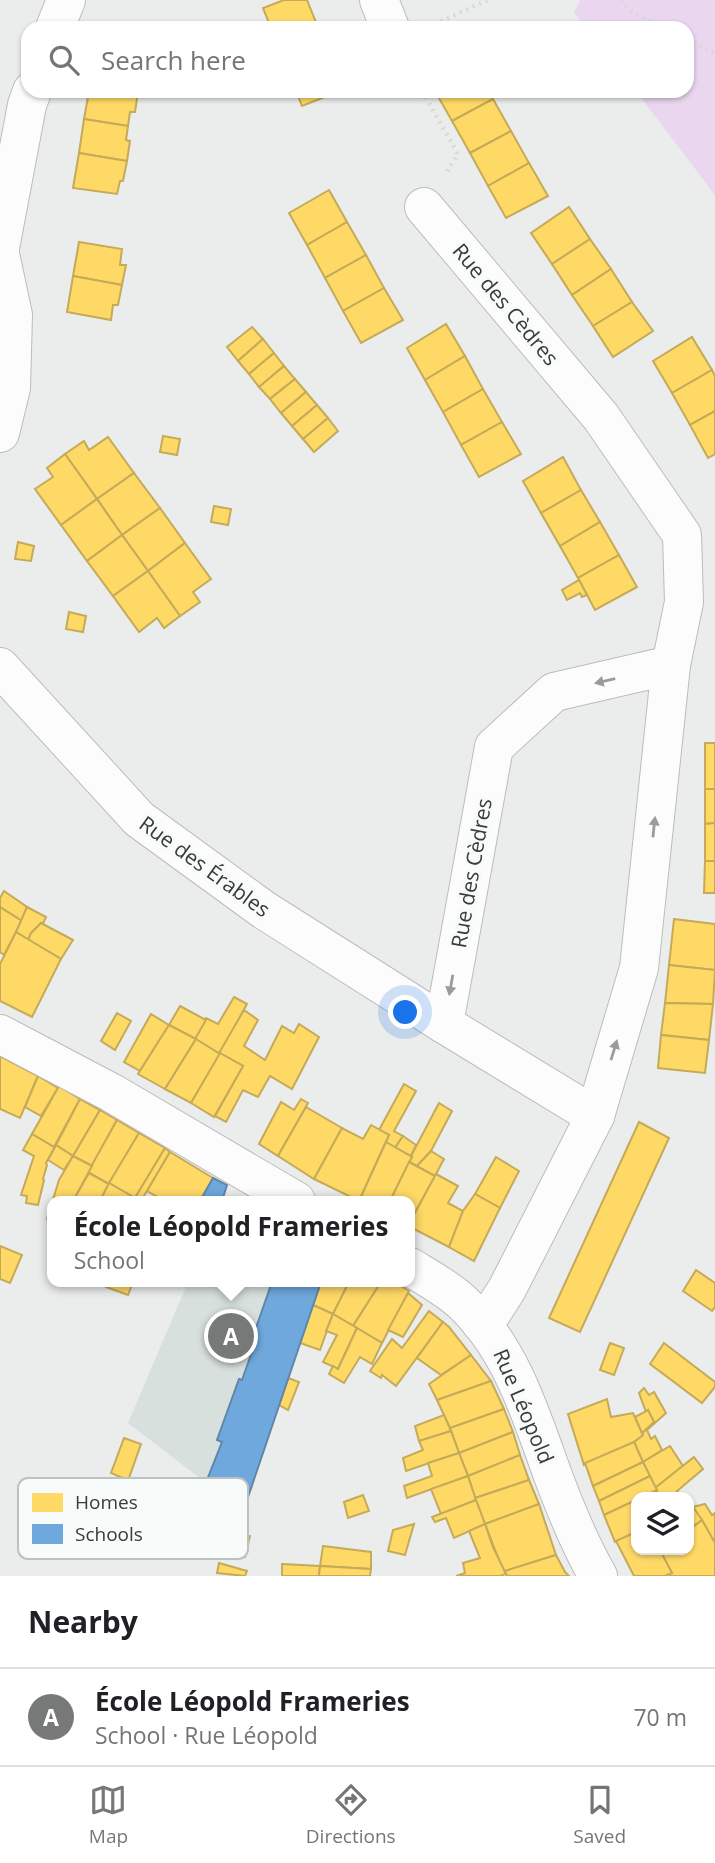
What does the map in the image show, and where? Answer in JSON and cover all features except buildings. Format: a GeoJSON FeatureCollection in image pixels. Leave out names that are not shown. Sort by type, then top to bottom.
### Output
{"type":"FeatureCollection","features":[{"type":"Feature","properties":{"kind":"street"},"geometry":{"type":"LineString","coordinates":[[58,21],[66,0]]}},
{"type":"Feature","properties":{"kind":"street"},"geometry":{"type":"LineString","coordinates":[[379,0],[387,21]]}},
{"type":"Feature","properties":{"kind":"street"},"geometry":{"type":"LineString","coordinates":[[0,248],[30,98]]}},
{"type":"Feature","properties":{"kind":"street","name":"Rue des Cèdres"},"geometry":{"type":"LineString","coordinates":[[424,207],[601,417],[682,535],[684,602],[671,665],[639,968],[595,1116],[507,1289],[491,1314],[481,1323]]}},
{"type":"Feature","properties":{"kind":"street"},"geometry":{"type":"LineString","coordinates":[[0,254],[13,314],[10,388],[0,433]]}},
{"type":"Feature","properties":{"kind":"street","name":"Rue des Cèdres"},"geometry":{"type":"LineString","coordinates":[[444,1024],[494,747],[554,692],[671,665]]}},
{"type":"Feature","properties":{"kind":"street","name":"Rue des Érables"},"geometry":{"type":"LineString","coordinates":[[0,667],[139,819],[264,910],[444,1024]]}},
{"type":"Feature","properties":{"kind":"street"},"geometry":{"type":"LineString","coordinates":[[444,1024],[595,1116]]}},
{"type":"Feature","properties":{"kind":"street"},"geometry":{"type":"LineString","coordinates":[[0,1034],[112,1093],[287,1196]]}},
{"type":"Feature","properties":{"kind":"street","name":"Rue Léopold"},"geometry":{"type":"LineString","coordinates":[[415,1270],[457,1298],[503,1351],[530,1412],[579,1539],[597,1576]]}},
{"type":"Feature","properties":{"kind":"path"},"geometry":{"type":"LineString","coordinates":[[442,21],[488,0]]}},
{"type":"Feature","properties":{"kind":"path"},"geometry":{"type":"LineString","coordinates":[[621,0],[634,13],[651,21]]}},
{"type":"Feature","properties":{"kind":"path"},"geometry":{"type":"LineString","coordinates":[[694,42],[715,53]]}},
{"type":"Feature","properties":{"kind":"path"},"geometry":{"type":"LineString","coordinates":[[424,207],[458,154],[426,98]]}},
{"type":"Feature","properties":{"kind":"shaded area"},"geometry":{"type":"Polygon","coordinates":[[[580,0],[715,0],[715,195],[641,98],[694,98],[694,21],[581,21],[574,13],[580,0]]]}},
{"type":"Feature","properties":{"kind":"shaded area"},"geometry":{"type":"Polygon","coordinates":[[[186,1287],[314,1287],[248,1485],[248,1478],[200,1478],[128,1423],[186,1287]]]}},
{"type":"Feature","properties":{"kind":"place","name":"École Léopold Frameries"},"geometry":{"type":"Point","coordinates":[231,1336]}}]}
